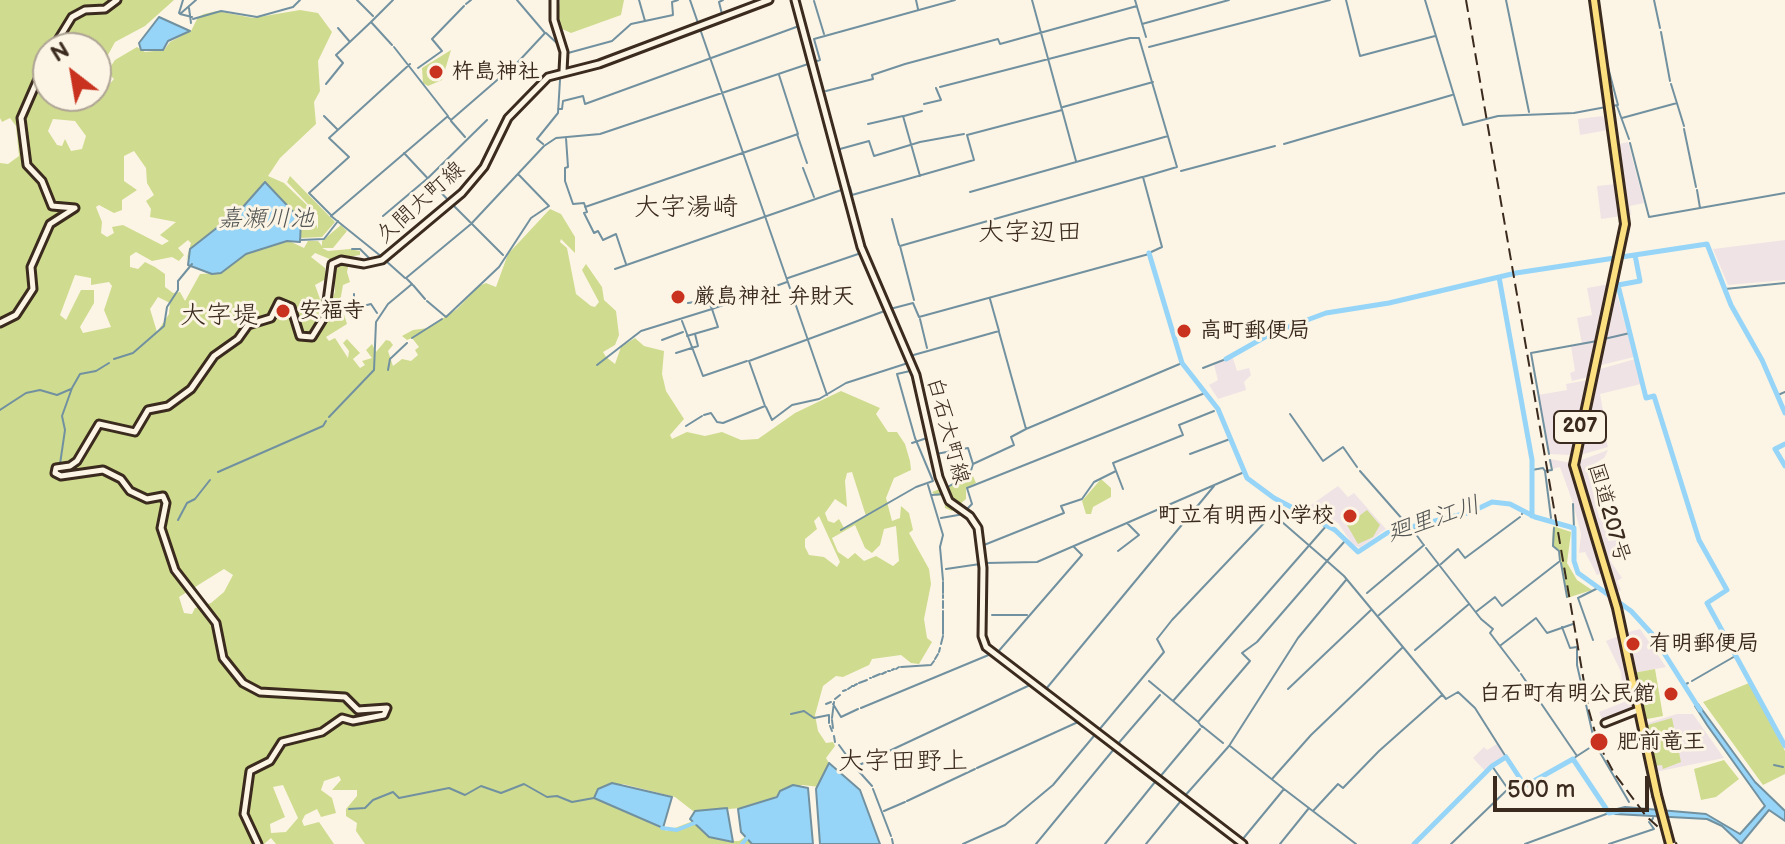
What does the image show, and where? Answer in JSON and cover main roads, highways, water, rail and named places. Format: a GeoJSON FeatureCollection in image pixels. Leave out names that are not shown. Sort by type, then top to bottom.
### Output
{"type":"FeatureCollection","features":[{"type":"Feature","properties":{"kind":"highway","name":"国道207号"},"geometry":{"type":"LineString","coordinates":[[1594,0],[1624,211],[1618,257],[1574,460],[1617,608],[1670,844]]}},
{"type":"Feature","properties":{"kind":"main road"},"geometry":{"type":"LineString","coordinates":[[63,32],[72,17],[85,10],[105,9],[117,0]]}},
{"type":"Feature","properties":{"kind":"main road"},"geometry":{"type":"LineString","coordinates":[[554,0],[554,20],[564,54],[562,72],[599,64],[769,0]]}},
{"type":"Feature","properties":{"kind":"main road","name":"白石大町線"},"geometry":{"type":"LineString","coordinates":[[795,0],[865,258],[913,367],[949,501],[970,516],[978,528],[983,568],[982,636],[986,647],[1243,844]]}},
{"type":"Feature","properties":{"kind":"main road","name":"久間大町線"},"geometry":{"type":"LineString","coordinates":[[258,844],[244,814],[250,771],[270,761],[282,742],[322,732],[342,718],[353,721],[384,715],[387,708],[358,710],[345,697],[303,692],[275,694],[243,683],[223,658],[216,623],[175,570],[161,528],[166,503],[163,496],[147,499],[130,491],[121,479],[103,470],[61,476],[55,470],[77,461],[99,424],[135,432],[148,410],[168,406],[191,389],[214,356],[238,339],[248,325],[271,318],[277,303],[285,302],[291,307],[300,336],[312,337],[325,316],[332,264],[341,260],[372,263],[387,257],[469,186],[516,109],[548,77],[562,72]]}},
{"type":"Feature","properties":{"kind":"main road"},"geometry":{"type":"LineString","coordinates":[[0,323],[16,315],[33,289],[31,267],[50,224],[75,208],[52,206],[42,181],[27,165],[21,118],[32,93]]}},
{"type":"Feature","properties":{"kind":"main road"},"geometry":{"type":"LineString","coordinates":[[1605,723],[1638,710]]}},
{"type":"Feature","properties":{"kind":"water"},"geometry":{"type":"Polygon","coordinates":[[[159,17],[190,31],[168,41],[163,50],[141,50],[139,43],[159,17]]]}},
{"type":"Feature","properties":{"kind":"water","name":"嘉瀬川池"},"geometry":{"type":"Polygon","coordinates":[[[265,182],[301,220],[300,242],[287,241],[246,254],[221,273],[212,274],[188,265],[190,249],[242,208],[265,182]]]}},
{"type":"Feature","properties":{"kind":"water"},"geometry":{"type":"Polygon","coordinates":[[[1698,704],[1755,782],[1785,811],[1785,821],[1769,810],[1741,844],[1722,826],[1707,819],[1615,814],[1613,810],[1625,807],[1706,814],[1740,834],[1765,806],[1707,725],[1695,706],[1698,704]]]}},
{"type":"Feature","properties":{"kind":"water"},"geometry":{"type":"Polygon","coordinates":[[[829,763],[860,790],[880,844],[820,844],[816,789],[829,763]]]}},
{"type":"Feature","properties":{"kind":"water"},"geometry":{"type":"Polygon","coordinates":[[[612,783],[672,797],[663,828],[594,798],[598,789],[612,783]]]}},
{"type":"Feature","properties":{"kind":"water"},"geometry":{"type":"Polygon","coordinates":[[[793,785],[808,788],[813,844],[752,844],[741,832],[738,809],[777,797],[780,791],[793,785]]]}},
{"type":"Feature","properties":{"kind":"water"},"geometry":{"type":"Polygon","coordinates":[[[727,808],[733,842],[709,837],[690,819],[695,811],[727,808]]]}},
{"type":"Feature","properties":{"kind":"waterway"},"geometry":{"type":"LineString","coordinates":[[179,13],[183,0]]}},
{"type":"Feature","properties":{"kind":"waterway"},"geometry":{"type":"LineString","coordinates":[[192,17],[180,14],[196,0]]}},
{"type":"Feature","properties":{"kind":"waterway"},"geometry":{"type":"LineString","coordinates":[[193,19],[221,11],[257,17],[293,7],[300,0]]}},
{"type":"Feature","properties":{"kind":"waterway"},"geometry":{"type":"LineString","coordinates":[[357,0],[373,16]]}},
{"type":"Feature","properties":{"kind":"waterway"},"geometry":{"type":"LineString","coordinates":[[392,45],[371,22],[393,0]]}},
{"type":"Feature","properties":{"kind":"waterway"},"geometry":{"type":"LineString","coordinates":[[466,4],[471,0]]}},
{"type":"Feature","properties":{"kind":"waterway"},"geometry":{"type":"LineString","coordinates":[[448,117],[451,120],[518,62],[545,33],[517,0]]}},
{"type":"Feature","properties":{"kind":"waterway"},"geometry":{"type":"LineString","coordinates":[[639,0],[645,21]]}},
{"type":"Feature","properties":{"kind":"waterway"},"geometry":{"type":"LineString","coordinates":[[568,53],[612,41],[631,24],[673,15],[672,2],[678,0]]}},
{"type":"Feature","properties":{"kind":"waterway"},"geometry":{"type":"LineString","coordinates":[[690,0],[827,395]]}},
{"type":"Feature","properties":{"kind":"waterway"},"geometry":{"type":"LineString","coordinates":[[722,14],[719,2],[723,0]]}},
{"type":"Feature","properties":{"kind":"waterway"},"geometry":{"type":"LineString","coordinates":[[916,0],[918,9]]}},
{"type":"Feature","properties":{"kind":"waterway"},"geometry":{"type":"LineString","coordinates":[[329,417],[374,370],[376,322],[388,304],[412,284],[406,278],[471,224],[544,146],[556,138],[600,134],[820,60],[814,39],[955,0]]}},
{"type":"Feature","properties":{"kind":"waterway"},"geometry":{"type":"LineString","coordinates":[[1032,0],[1076,161]]}},
{"type":"Feature","properties":{"kind":"waterway"},"geometry":{"type":"LineString","coordinates":[[1135,0],[1146,37]]}},
{"type":"Feature","properties":{"kind":"waterway"},"geometry":{"type":"LineString","coordinates":[[1142,24],[1229,0]]}},
{"type":"Feature","properties":{"kind":"waterway"},"geometry":{"type":"LineString","coordinates":[[1149,47],[1330,0]]}},
{"type":"Feature","properties":{"kind":"waterway"},"geometry":{"type":"LineString","coordinates":[[1346,0],[1360,56],[1435,36]]}},
{"type":"Feature","properties":{"kind":"waterway"},"geometry":{"type":"LineString","coordinates":[[1425,0],[1463,125],[1498,116],[1574,113],[1606,107]]}},
{"type":"Feature","properties":{"kind":"waterway"},"geometry":{"type":"LineString","coordinates":[[1506,0],[1529,112]]}},
{"type":"Feature","properties":{"kind":"waterway"},"geometry":{"type":"LineString","coordinates":[[1598,0],[1599,18]]}},
{"type":"Feature","properties":{"kind":"waterway"},"geometry":{"type":"LineString","coordinates":[[1654,0],[1660,28]]}},
{"type":"Feature","properties":{"kind":"waterway"},"geometry":{"type":"LineString","coordinates":[[814,1],[824,34]]}},
{"type":"Feature","properties":{"kind":"waterway"},"geometry":{"type":"LineString","coordinates":[[1591,1],[1593,22]]}},
{"type":"Feature","properties":{"kind":"waterway"},"geometry":{"type":"LineString","coordinates":[[418,68],[442,51],[432,39],[464,6]]}},
{"type":"Feature","properties":{"kind":"waterway"},"geometry":{"type":"LineString","coordinates":[[826,91],[873,79],[872,75],[905,64],[998,39],[1000,44],[1137,6]]}},
{"type":"Feature","properties":{"kind":"waterway"},"geometry":{"type":"LineString","coordinates":[[189,8],[191,23]]}},
{"type":"Feature","properties":{"kind":"waterway"},"geometry":{"type":"LineString","coordinates":[[326,84],[343,63],[336,55],[371,22]]}},
{"type":"Feature","properties":{"kind":"waterway"},"geometry":{"type":"LineString","coordinates":[[558,109],[562,109],[563,101],[583,96],[585,104],[799,26]]}},
{"type":"Feature","properties":{"kind":"waterway"},"geometry":{"type":"LineString","coordinates":[[338,28],[350,42]]}},
{"type":"Feature","properties":{"kind":"waterway"},"geometry":{"type":"LineString","coordinates":[[1661,32],[1670,81]]}},
{"type":"Feature","properties":{"kind":"waterway"},"geometry":{"type":"LineString","coordinates":[[546,33],[560,46]]}},
{"type":"Feature","properties":{"kind":"waterway"},"geometry":{"type":"LineString","coordinates":[[940,87],[1139,38],[1177,167],[1143,177],[1162,247],[1149,253]]}},
{"type":"Feature","properties":{"kind":"waterway"},"geometry":{"type":"LineString","coordinates":[[382,257],[331,216],[448,116],[394,47]]}},
{"type":"Feature","properties":{"kind":"waterway"},"geometry":{"type":"LineString","coordinates":[[1604,52],[1618,105],[1612,106]]}},
{"type":"Feature","properties":{"kind":"waterway"},"geometry":{"type":"LineString","coordinates":[[331,215],[309,193],[349,157],[329,138],[410,64]]}},
{"type":"Feature","properties":{"kind":"waterway"},"geometry":{"type":"LineString","coordinates":[[585,207],[798,134],[779,75]]}},
{"type":"Feature","properties":{"kind":"waterway"},"geometry":{"type":"LineString","coordinates":[[543,144],[537,139],[558,113],[560,80]]}},
{"type":"Feature","properties":{"kind":"waterway"},"geometry":{"type":"LineString","coordinates":[[1063,107],[1153,82]]}},
{"type":"Feature","properties":{"kind":"waterway"},"geometry":{"type":"LineString","coordinates":[[1671,84],[1684,126]]}},
{"type":"Feature","properties":{"kind":"waterway"},"geometry":{"type":"LineString","coordinates":[[924,104],[941,100],[936,88]]}},
{"type":"Feature","properties":{"kind":"waterway"},"geometry":{"type":"LineString","coordinates":[[1284,144],[1452,95]]}},
{"type":"Feature","properties":{"kind":"waterway"},"geometry":{"type":"LineString","coordinates":[[1622,118],[1677,103]]}},
{"type":"Feature","properties":{"kind":"waterway"},"geometry":{"type":"LineString","coordinates":[[1617,106],[1629,139]]}},
{"type":"Feature","properties":{"kind":"waterway"},"geometry":{"type":"LineString","coordinates":[[615,269],[850,187],[852,195],[974,160],[967,135],[1062,110]]}},
{"type":"Feature","properties":{"kind":"waterway"},"geometry":{"type":"LineString","coordinates":[[904,116],[922,111]]}},
{"type":"Feature","properties":{"kind":"waterway"},"geometry":{"type":"LineString","coordinates":[[324,116],[337,129]]}},
{"type":"Feature","properties":{"kind":"waterway"},"geometry":{"type":"LineString","coordinates":[[868,124],[903,116],[920,176]]}},
{"type":"Feature","properties":{"kind":"waterway"},"geometry":{"type":"LineString","coordinates":[[383,216],[428,178],[487,120]]}},
{"type":"Feature","properties":{"kind":"waterway"},"geometry":{"type":"LineString","coordinates":[[451,121],[465,137]]}},
{"type":"Feature","properties":{"kind":"waterway"},"geometry":{"type":"LineString","coordinates":[[1684,129],[1696,187]]}},
{"type":"Feature","properties":{"kind":"waterway"},"geometry":{"type":"LineString","coordinates":[[797,134],[807,163]]}},
{"type":"Feature","properties":{"kind":"waterway"},"geometry":{"type":"LineString","coordinates":[[840,149],[869,141],[874,156],[920,142],[964,134]]}},
{"type":"Feature","properties":{"kind":"waterway"},"geometry":{"type":"LineString","coordinates":[[970,192],[1168,136]]}},
{"type":"Feature","properties":{"kind":"waterway"},"geometry":{"type":"LineString","coordinates":[[566,138],[568,167],[565,168],[565,181],[573,204],[584,203],[587,212],[584,213],[594,233],[598,231],[603,240],[616,234],[626,264]]}},
{"type":"Feature","properties":{"kind":"waterway"},"geometry":{"type":"LineString","coordinates":[[1630,143],[1649,217],[1785,193]]}},
{"type":"Feature","properties":{"kind":"waterway"},"geometry":{"type":"LineString","coordinates":[[1181,171],[1275,146]]}},
{"type":"Feature","properties":{"kind":"waterway"},"geometry":{"type":"LineString","coordinates":[[404,153],[448,200]]}},
{"type":"Feature","properties":{"kind":"waterway"},"geometry":{"type":"LineString","coordinates":[[803,168],[814,197]]}},
{"type":"Feature","properties":{"kind":"waterway"},"geometry":{"type":"LineString","coordinates":[[427,301],[446,317],[499,267],[531,218],[549,206],[519,175]]}},
{"type":"Feature","properties":{"kind":"waterway"},"geometry":{"type":"LineString","coordinates":[[914,300],[900,246],[1142,177]]}},
{"type":"Feature","properties":{"kind":"waterway"},"geometry":{"type":"LineString","coordinates":[[1697,190],[1700,208]]}},
{"type":"Feature","properties":{"kind":"waterway"},"geometry":{"type":"LineString","coordinates":[[452,204],[503,255]]}},
{"type":"Feature","properties":{"kind":"waterway"},"geometry":{"type":"LineString","coordinates":[[892,219],[899,245]]}},
{"type":"Feature","properties":{"kind":"waterway"},"geometry":{"type":"LineString","coordinates":[[300,240],[324,239],[338,221]]}},
{"type":"Feature","properties":{"kind":"waterway"},"geometry":{"type":"LineString","coordinates":[[1226,359],[1272,333],[1326,313],[1389,303],[1516,273],[1707,244],[1731,305],[1762,360],[1785,413]]}},
{"type":"Feature","properties":{"kind":"waterway"},"geometry":{"type":"LineString","coordinates":[[352,249],[360,249],[371,260],[377,257]]}},
{"type":"Feature","properties":{"kind":"waterway"},"geometry":{"type":"LineString","coordinates":[[788,278],[861,253]]}},
{"type":"Feature","properties":{"kind":"waterway","name":"廻里江川"},"geometry":{"type":"LineString","coordinates":[[1149,253],[1182,363],[1218,409],[1247,478],[1274,498],[1335,530],[1358,552],[1387,533],[1471,512],[1492,502],[1510,504],[1535,517],[1574,528],[1574,561],[1578,573],[1631,611],[1652,634],[1700,710]]}},
{"type":"Feature","properties":{"kind":"waterway"},"geometry":{"type":"LineString","coordinates":[[704,415],[711,413],[717,422],[723,423],[765,406],[749,361],[890,309],[913,303],[919,317],[1149,254]]}},
{"type":"Feature","properties":{"kind":"waterway"},"geometry":{"type":"LineString","coordinates":[[1635,255],[1640,281],[1618,285],[1646,398],[1654,396],[1699,540],[1727,590],[1707,603],[1785,746]]}},
{"type":"Feature","properties":{"kind":"waterway"},"geometry":{"type":"LineString","coordinates":[[386,261],[405,278]]}},
{"type":"Feature","properties":{"kind":"waterway"},"geometry":{"type":"LineString","coordinates":[[114,359],[133,353],[164,326],[167,307],[178,290],[178,281],[192,264]]}},
{"type":"Feature","properties":{"kind":"waterway"},"geometry":{"type":"LineString","coordinates":[[1499,277],[1532,460],[1532,516]]}},
{"type":"Feature","properties":{"kind":"waterway"},"geometry":{"type":"LineString","coordinates":[[688,303],[708,300],[712,309],[787,282]]}},
{"type":"Feature","properties":{"kind":"waterway"},"geometry":{"type":"LineString","coordinates":[[1725,289],[1785,283]]}},
{"type":"Feature","properties":{"kind":"waterway"},"geometry":{"type":"LineString","coordinates":[[413,285],[425,299]]}},
{"type":"Feature","properties":{"kind":"waterway"},"geometry":{"type":"LineString","coordinates":[[354,294],[354,305]]}},
{"type":"Feature","properties":{"kind":"waterway"},"geometry":{"type":"LineString","coordinates":[[910,356],[999,331],[990,299]]}},
{"type":"Feature","properties":{"kind":"waterway"},"geometry":{"type":"LineString","coordinates":[[355,308],[371,304],[377,313]]}},
{"type":"Feature","properties":{"kind":"waterway"},"geometry":{"type":"LineString","coordinates":[[597,365],[641,331],[712,309],[718,327],[687,336]]}},
{"type":"Feature","properties":{"kind":"waterway"},"geometry":{"type":"LineString","coordinates":[[412,338],[442,319]]}},
{"type":"Feature","properties":{"kind":"waterway"},"geometry":{"type":"LineString","coordinates":[[920,319],[927,348]]}},
{"type":"Feature","properties":{"kind":"waterway"},"geometry":{"type":"LineString","coordinates":[[682,321],[703,376],[747,361]]}},
{"type":"Feature","properties":{"kind":"waterway"},"geometry":{"type":"LineString","coordinates":[[662,340],[683,332]]}},
{"type":"Feature","properties":{"kind":"waterway"},"geometry":{"type":"LineString","coordinates":[[999,332],[1026,429]]}},
{"type":"Feature","properties":{"kind":"waterway"},"geometry":{"type":"LineString","coordinates":[[1604,339],[1630,333]]}},
{"type":"Feature","properties":{"kind":"waterway"},"geometry":{"type":"LineString","coordinates":[[676,353],[698,346],[695,334]]}},
{"type":"Feature","properties":{"kind":"waterway"},"geometry":{"type":"LineString","coordinates":[[1549,454],[1531,353],[1597,341]]}},
{"type":"Feature","properties":{"kind":"waterway"},"geometry":{"type":"LineString","coordinates":[[388,370],[390,359],[407,343]]}},
{"type":"Feature","properties":{"kind":"waterway"},"geometry":{"type":"LineString","coordinates":[[1203,368],[1226,359]]}},
{"type":"Feature","properties":{"kind":"waterway"},"geometry":{"type":"LineString","coordinates":[[60,464],[65,430],[62,416],[72,388],[80,374],[96,371],[109,363]]}},
{"type":"Feature","properties":{"kind":"waterway"},"geometry":{"type":"LineString","coordinates":[[766,407],[772,420],[792,405],[819,399],[846,383],[908,363]]}},
{"type":"Feature","properties":{"kind":"waterway"},"geometry":{"type":"LineString","coordinates":[[936,454],[968,448],[973,464],[1014,445],[1011,437],[1026,429],[1182,363]]}},
{"type":"Feature","properties":{"kind":"waterway"},"geometry":{"type":"LineString","coordinates":[[841,530],[916,487],[933,481],[915,438],[897,374],[910,371]]}},
{"type":"Feature","properties":{"kind":"waterway"},"geometry":{"type":"LineString","coordinates":[[0,410],[26,393],[40,390],[57,395],[71,389]]}},
{"type":"Feature","properties":{"kind":"waterway"},"geometry":{"type":"LineString","coordinates":[[1778,395],[1785,392]]}},
{"type":"Feature","properties":{"kind":"waterway"},"geometry":{"type":"LineString","coordinates":[[966,510],[972,504],[967,488],[1205,393]]}},
{"type":"Feature","properties":{"kind":"waterway"},"geometry":{"type":"LineString","coordinates":[[1123,489],[1113,463],[1183,435],[1179,425],[1214,411]]}},
{"type":"Feature","properties":{"kind":"waterway"},"geometry":{"type":"LineString","coordinates":[[1290,414],[1323,461],[1343,447],[1357,467]]}},
{"type":"Feature","properties":{"kind":"waterway"},"geometry":{"type":"LineString","coordinates":[[686,426],[702,416]]}},
{"type":"Feature","properties":{"kind":"waterway"},"geometry":{"type":"LineString","coordinates":[[218,472],[323,426],[326,421]]}},
{"type":"Feature","properties":{"kind":"waterway"},"geometry":{"type":"LineString","coordinates":[[912,443],[927,438],[929,445]]}},
{"type":"Feature","properties":{"kind":"waterway"},"geometry":{"type":"LineString","coordinates":[[1190,454],[1230,439]]}},
{"type":"Feature","properties":{"kind":"waterway"},"geometry":{"type":"LineString","coordinates":[[1785,444],[1775,449],[1785,466]]}},
{"type":"Feature","properties":{"kind":"waterway"},"geometry":{"type":"LineString","coordinates":[[1545,471],[1552,470],[1550,460]]}},
{"type":"Feature","properties":{"kind":"waterway"},"geometry":{"type":"LineString","coordinates":[[946,488],[970,474],[973,464]]}},
{"type":"Feature","properties":{"kind":"waterway"},"geometry":{"type":"LineString","coordinates":[[1532,470],[1543,468],[1545,471],[1551,518]]}},
{"type":"Feature","properties":{"kind":"waterway"},"geometry":{"type":"LineString","coordinates":[[984,545],[1064,513],[1061,506],[1082,499],[1094,482],[1116,471]]}},
{"type":"Feature","properties":{"kind":"waterway"},"geometry":{"type":"LineString","coordinates":[[1360,471],[1411,529]]}},
{"type":"Feature","properties":{"kind":"waterway"},"geometry":{"type":"LineString","coordinates":[[986,563],[1037,562],[1242,473]]}},
{"type":"Feature","properties":{"kind":"waterway"},"geometry":{"type":"LineString","coordinates":[[178,520],[187,503],[195,499],[210,480]]}},
{"type":"Feature","properties":{"kind":"waterway"},"geometry":{"type":"LineString","coordinates":[[928,485],[943,535],[940,547],[943,580]]}},
{"type":"Feature","properties":{"kind":"waterway"},"geometry":{"type":"LineString","coordinates":[[1046,689],[1214,486]]}},
{"type":"Feature","properties":{"kind":"waterway"},"geometry":{"type":"LineString","coordinates":[[932,495],[944,494]]}},
{"type":"Feature","properties":{"kind":"waterway"},"geometry":{"type":"LineString","coordinates":[[963,844],[1005,825],[1053,785],[1164,652],[1157,639],[1172,620],[1284,502]]}},
{"type":"Feature","properties":{"kind":"waterway"},"geometry":{"type":"LineString","coordinates":[[1573,504],[1574,528]]}},
{"type":"Feature","properties":{"kind":"waterway"},"geometry":{"type":"LineString","coordinates":[[941,518],[964,514]]}},
{"type":"Feature","properties":{"kind":"waterway"},"geometry":{"type":"LineString","coordinates":[[1274,515],[1327,561],[1345,541]]}},
{"type":"Feature","properties":{"kind":"waterway"},"geometry":{"type":"LineString","coordinates":[[1441,564],[1458,549],[1465,558],[1520,517]]}},
{"type":"Feature","properties":{"kind":"waterway"},"geometry":{"type":"LineString","coordinates":[[1118,551],[1139,535],[1127,523]]}},
{"type":"Feature","properties":{"kind":"waterway"},"geometry":{"type":"LineString","coordinates":[[1173,701],[1327,525]]}},
{"type":"Feature","properties":{"kind":"waterway"},"geometry":{"type":"LineString","coordinates":[[1477,611],[1495,597],[1502,606],[1560,561],[1559,551],[1553,546],[1554,528]]}},
{"type":"Feature","properties":{"kind":"waterway"},"geometry":{"type":"LineString","coordinates":[[1415,533],[1423,544]]}},
{"type":"Feature","properties":{"kind":"waterway"},"geometry":{"type":"LineString","coordinates":[[1367,593],[1424,545]]}},
{"type":"Feature","properties":{"kind":"waterway"},"geometry":{"type":"LineString","coordinates":[[997,653],[1082,555],[1074,547]]}},
{"type":"Feature","properties":{"kind":"waterway"},"geometry":{"type":"LineString","coordinates":[[1426,548],[1481,619],[1493,629],[1490,633],[1519,671]]}},
{"type":"Feature","properties":{"kind":"waterway"},"geometry":{"type":"LineString","coordinates":[[1202,727],[1198,722],[1250,661],[1242,653],[1257,642],[1327,561],[1344,576],[1446,699],[1458,692],[1475,708],[1506,757]]}},
{"type":"Feature","properties":{"kind":"waterway"},"geometry":{"type":"LineString","coordinates":[[1561,563],[1567,597]]}},
{"type":"Feature","properties":{"kind":"waterway"},"geometry":{"type":"LineString","coordinates":[[946,569],[980,564]]}},
{"type":"Feature","properties":{"kind":"waterway"},"geometry":{"type":"LineString","coordinates":[[1379,615],[1438,565]]}},
{"type":"Feature","properties":{"kind":"waterway"},"geometry":{"type":"LineString","coordinates":[[1183,798],[1229,746],[1298,638],[1346,580]]}},
{"type":"Feature","properties":{"kind":"waterway"},"geometry":{"type":"LineString","coordinates":[[943,582],[943,593]]}},
{"type":"Feature","properties":{"kind":"waterway"},"geometry":{"type":"LineString","coordinates":[[1593,640],[1578,598],[1598,588]]}},
{"type":"Feature","properties":{"kind":"waterway"},"geometry":{"type":"LineString","coordinates":[[943,601],[943,608]]}},
{"type":"Feature","properties":{"kind":"waterway"},"geometry":{"type":"LineString","coordinates":[[1415,650],[1469,604]]}},
{"type":"Feature","properties":{"kind":"waterway"},"geometry":{"type":"LineString","coordinates":[[1288,689],[1371,610]]}},
{"type":"Feature","properties":{"kind":"waterway"},"geometry":{"type":"LineString","coordinates":[[943,611],[943,634]]}},
{"type":"Feature","properties":{"kind":"waterway"},"geometry":{"type":"LineString","coordinates":[[992,615],[1027,615]]}},
{"type":"Feature","properties":{"kind":"waterway"},"geometry":{"type":"LineString","coordinates":[[1501,645],[1536,618],[1547,633],[1573,624]]}},
{"type":"Feature","properties":{"kind":"waterway"},"geometry":{"type":"LineString","coordinates":[[1562,627],[1570,648],[1577,647],[1577,665],[1595,744],[1629,802]]}},
{"type":"Feature","properties":{"kind":"waterway"},"geometry":{"type":"LineString","coordinates":[[941,644],[943,636]]}},
{"type":"Feature","properties":{"kind":"waterway"},"geometry":{"type":"LineString","coordinates":[[1272,779],[1311,735],[1403,647]]}},
{"type":"Feature","properties":{"kind":"waterway"},"geometry":{"type":"LineString","coordinates":[[939,652],[940,648]]}},
{"type":"Feature","properties":{"kind":"waterway"},"geometry":{"type":"LineString","coordinates":[[935,659],[938,654]]}},
{"type":"Feature","properties":{"kind":"waterway"},"geometry":{"type":"LineString","coordinates":[[861,708],[991,654],[1004,665]]}},
{"type":"Feature","properties":{"kind":"waterway"},"geometry":{"type":"LineString","coordinates":[[1692,681],[1737,655]]}},
{"type":"Feature","properties":{"kind":"waterway"},"geometry":{"type":"LineString","coordinates":[[901,667],[931,665],[934,661]]}},
{"type":"Feature","properties":{"kind":"waterway"},"geometry":{"type":"LineString","coordinates":[[1007,667],[1029,684]]}},
{"type":"Feature","properties":{"kind":"waterway"},"geometry":{"type":"LineString","coordinates":[[882,674],[886,672]]}},
{"type":"Feature","properties":{"kind":"waterway"},"geometry":{"type":"LineString","coordinates":[[873,677],[880,674]]}},
{"type":"Feature","properties":{"kind":"waterway"},"geometry":{"type":"LineString","coordinates":[[1521,674],[1577,756],[1573,759]]}},
{"type":"Feature","properties":{"kind":"waterway"},"geometry":{"type":"LineString","coordinates":[[859,683],[867,680]]}},
{"type":"Feature","properties":{"kind":"waterway"},"geometry":{"type":"LineString","coordinates":[[1149,681],[1197,721]]}},
{"type":"Feature","properties":{"kind":"waterway"},"geometry":{"type":"LineString","coordinates":[[839,745],[855,767],[1030,685],[1095,735]]}},
{"type":"Feature","properties":{"kind":"waterway"},"geometry":{"type":"LineString","coordinates":[[835,699],[840,695]]}},
{"type":"Feature","properties":{"kind":"waterway"},"geometry":{"type":"LineString","coordinates":[[1117,745],[1160,695]]}},
{"type":"Feature","properties":{"kind":"waterway"},"geometry":{"type":"LineString","coordinates":[[1313,811],[1338,784],[1343,788],[1442,695]]}},
{"type":"Feature","properties":{"kind":"waterway"},"geometry":{"type":"LineString","coordinates":[[826,704],[831,702]]}},
{"type":"Feature","properties":{"kind":"waterway"},"geometry":{"type":"LineString","coordinates":[[832,718],[834,702]]}},
{"type":"Feature","properties":{"kind":"waterway"},"geometry":{"type":"LineString","coordinates":[[833,704],[841,717],[858,709]]}},
{"type":"Feature","properties":{"kind":"waterway"},"geometry":{"type":"LineString","coordinates":[[791,714],[804,711],[814,718],[829,715],[829,723]]}},
{"type":"Feature","properties":{"kind":"waterway"},"geometry":{"type":"LineString","coordinates":[[832,720],[833,728]]}},
{"type":"Feature","properties":{"kind":"waterway"},"geometry":{"type":"LineString","coordinates":[[977,768],[1078,722]]}},
{"type":"Feature","properties":{"kind":"waterway"},"geometry":{"type":"LineString","coordinates":[[830,726],[832,731]]}},
{"type":"Feature","properties":{"kind":"waterway"},"geometry":{"type":"LineString","coordinates":[[1202,726],[1223,743]]}},
{"type":"Feature","properties":{"kind":"waterway"},"geometry":{"type":"LineString","coordinates":[[1159,778],[1200,729]]}},
{"type":"Feature","properties":{"kind":"waterway"},"geometry":{"type":"LineString","coordinates":[[834,736],[835,742]]}},
{"type":"Feature","properties":{"kind":"waterway"},"geometry":{"type":"LineString","coordinates":[[1100,739],[1134,765]]}},
{"type":"Feature","properties":{"kind":"waterway"},"geometry":{"type":"LineString","coordinates":[[1577,756],[1594,745]]}},
{"type":"Feature","properties":{"kind":"waterway"},"geometry":{"type":"LineString","coordinates":[[1230,746],[1284,789]]}},
{"type":"Feature","properties":{"kind":"waterway"},"geometry":{"type":"LineString","coordinates":[[1036,844],[1114,749]]}},
{"type":"Feature","properties":{"kind":"waterway"},"geometry":{"type":"LineString","coordinates":[[1414,844],[1492,766],[1506,757],[1525,786],[1573,759],[1609,813],[1619,811]]}},
{"type":"Feature","properties":{"kind":"waterway"},"geometry":{"type":"LineString","coordinates":[[1774,765],[1783,767]]}},
{"type":"Feature","properties":{"kind":"waterway"},"geometry":{"type":"LineString","coordinates":[[1451,844],[1508,789],[1492,766]]}},
{"type":"Feature","properties":{"kind":"waterway"},"geometry":{"type":"LineString","coordinates":[[855,767],[872,786]]}},
{"type":"Feature","properties":{"kind":"waterway"},"geometry":{"type":"LineString","coordinates":[[1105,844],[1155,782],[1135,767]]}},
{"type":"Feature","properties":{"kind":"waterway"},"geometry":{"type":"LineString","coordinates":[[907,801],[975,769]]}},
{"type":"Feature","properties":{"kind":"waterway"},"geometry":{"type":"LineString","coordinates":[[349,809],[365,808],[373,800],[393,792],[399,798],[449,788],[465,795],[481,786],[501,793],[524,784],[547,797],[557,796],[572,802],[594,798]]}},
{"type":"Feature","properties":{"kind":"waterway"},"geometry":{"type":"LineString","coordinates":[[873,789],[891,836]]}},
{"type":"Feature","properties":{"kind":"waterway"},"geometry":{"type":"LineString","coordinates":[[1242,840],[1284,789],[1356,844]]}},
{"type":"Feature","properties":{"kind":"waterway"},"geometry":{"type":"LineString","coordinates":[[884,811],[905,802]]}},
{"type":"Feature","properties":{"kind":"waterway"},"geometry":{"type":"LineString","coordinates":[[1146,844],[1180,802]]}},
{"type":"Feature","properties":{"kind":"waterway"},"geometry":{"type":"LineString","coordinates":[[1280,844],[1309,808]]}},
{"type":"Feature","properties":{"kind":"waterway"},"geometry":{"type":"LineString","coordinates":[[1525,844],[1609,813]]}},
{"type":"Feature","properties":{"kind":"waterway"},"geometry":{"type":"LineString","coordinates":[[662,828],[677,830],[697,822]]}},
{"type":"Feature","properties":{"kind":"waterway"},"geometry":{"type":"LineString","coordinates":[[1609,844],[1654,829],[1649,822]]}},
{"type":"Feature","properties":{"kind":"waterway"},"geometry":{"type":"LineString","coordinates":[[742,844],[747,838]]}},
{"type":"Feature","properties":{"kind":"waterway"},"geometry":{"type":"LineString","coordinates":[[892,839],[893,844]]}},
{"type":"Feature","properties":{"kind":"railway"},"geometry":{"type":"LineString","coordinates":[[1466,0],[1589,711],[1598,743],[1614,773],[1646,816],[1677,844]]}},
{"type":"Feature","properties":{"kind":"place","name":"杵島神社"},"geometry":{"type":"Point","coordinates":[436,72]}},
{"type":"Feature","properties":{"kind":"place","name":"厳島神社 弁財天"},"geometry":{"type":"Point","coordinates":[678,297]}},
{"type":"Feature","properties":{"kind":"place","name":"安福寺"},"geometry":{"type":"Point","coordinates":[283,311]}},
{"type":"Feature","properties":{"kind":"place","name":"高町郵便局"},"geometry":{"type":"Point","coordinates":[1184,331]}},
{"type":"Feature","properties":{"kind":"place","name":"町立有明西小学校"},"geometry":{"type":"Point","coordinates":[1350,516]}},
{"type":"Feature","properties":{"kind":"place","name":"有明郵便局"},"geometry":{"type":"Point","coordinates":[1633,644]}},
{"type":"Feature","properties":{"kind":"place","name":"白石町有明公民館"},"geometry":{"type":"Point","coordinates":[1671,694]}},
{"type":"Feature","properties":{"kind":"place","name":"肥前竜王"},"geometry":{"type":"Point","coordinates":[1599,742]}},
{"type":"Feature","properties":{"kind":"district","name":"大字湯崎"},"geometry":{"type":"Point","coordinates":[686,208]}},
{"type":"Feature","properties":{"kind":"district","name":"大字辺田"},"geometry":{"type":"Point","coordinates":[1030,233]}},
{"type":"Feature","properties":{"kind":"district","name":"大字堤"},"geometry":{"type":"Point","coordinates":[219,316]}},
{"type":"Feature","properties":{"kind":"district","name":"大字田野上"},"geometry":{"type":"Point","coordinates":[903,762]}}]}
